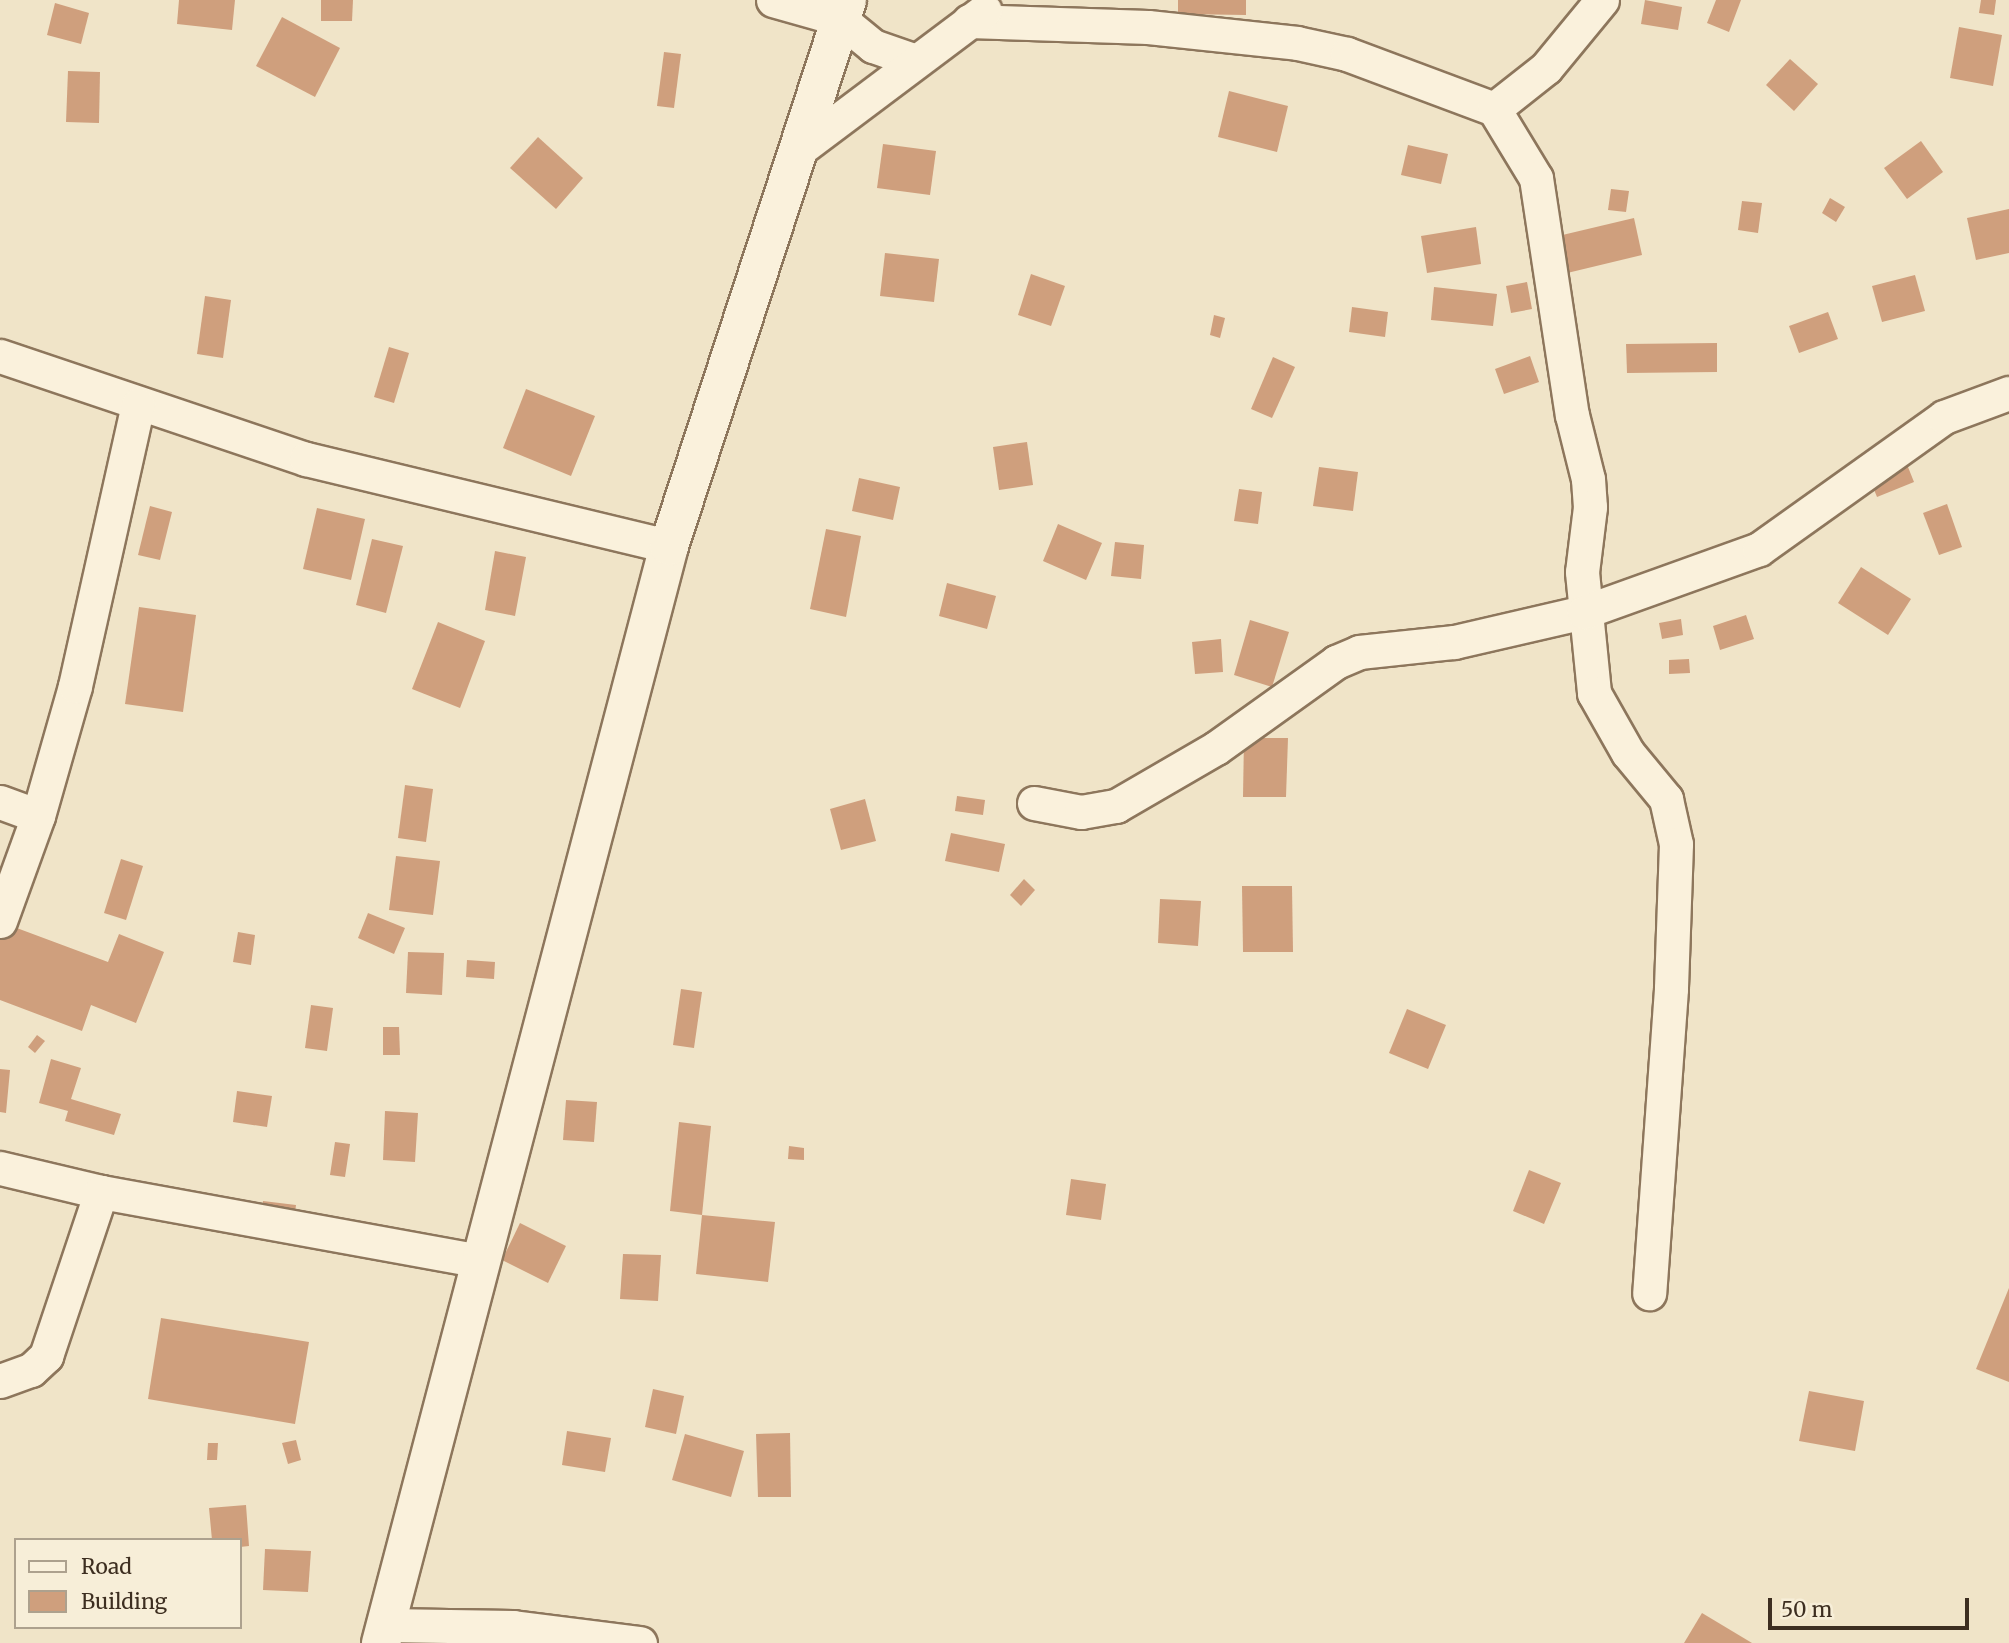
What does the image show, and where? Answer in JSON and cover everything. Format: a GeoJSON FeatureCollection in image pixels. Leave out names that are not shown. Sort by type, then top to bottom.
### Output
{"type":"FeatureCollection","features":[{"type":"Feature","properties":{"kind":"street"},"geometry":{"type":"LineString","coordinates":[[773,0],[844,9],[873,46],[914,60]]}},
{"type":"Feature","properties":{"kind":"street"},"geometry":{"type":"LineString","coordinates":[[800,149],[914,60],[998,0]]}},
{"type":"Feature","properties":{"kind":"street"},"geometry":{"type":"LineString","coordinates":[[1494,108],[1546,68],[1602,0]]}},
{"type":"Feature","properties":{"kind":"street"},"geometry":{"type":"LineString","coordinates":[[640,1643],[513,1627],[383,1634],[669,546],[844,9]]}},
{"type":"Feature","properties":{"kind":"street"},"geometry":{"type":"LineString","coordinates":[[969,21],[1148,27],[1297,43],[1347,54],[1494,108],[1535,178],[1542,199],[1551,295],[1588,479],[1584,612],[1594,693],[1628,753],[1666,799],[1676,844],[1671,989],[1649,1293]]}},
{"type":"Feature","properties":{"kind":"street"},"geometry":{"type":"LineString","coordinates":[[0,356],[138,405],[409,487],[669,546]]}},
{"type":"Feature","properties":{"kind":"street"},"geometry":{"type":"LineString","coordinates":[[1034,803],[1081,812],[1116,806],[1216,748],[1336,662],[1359,652],[1454,642],[1584,612],[1759,549],[1944,417],[2009,393]]}},
{"type":"Feature","properties":{"kind":"street"},"geometry":{"type":"LineString","coordinates":[[0,921],[37,816],[75,686],[138,405]]}},
{"type":"Feature","properties":{"kind":"street"},"geometry":{"type":"LineString","coordinates":[[0,802],[37,816]]}},
{"type":"Feature","properties":{"kind":"street"},"geometry":{"type":"LineString","coordinates":[[0,1168],[101,1192],[479,1261]]}},
{"type":"Feature","properties":{"kind":"street"},"geometry":{"type":"LineString","coordinates":[[0,1381],[31,1370],[46,1356],[101,1192]]}},
{"type":"Feature","properties":{"kind":"building"},"geometry":{"type":"Polygon","coordinates":[[[179,0],[235,0],[232,30],[177,24],[179,0]]]}},
{"type":"Feature","properties":{"kind":"building"},"geometry":{"type":"Polygon","coordinates":[[[321,0],[353,0],[352,21],[321,21],[321,0]]]}},
{"type":"Feature","properties":{"kind":"building"},"geometry":{"type":"Polygon","coordinates":[[[1178,0],[1246,0],[1246,15],[1178,14],[1178,0]]]}},
{"type":"Feature","properties":{"kind":"building"},"geometry":{"type":"Polygon","coordinates":[[[1645,0],[1682,7],[1678,30],[1641,24],[1645,0]]]}},
{"type":"Feature","properties":{"kind":"building"},"geometry":{"type":"Polygon","coordinates":[[[1716,0],[1741,0],[1729,32],[1707,23],[1716,0]]]}},
{"type":"Feature","properties":{"kind":"building"},"geometry":{"type":"Polygon","coordinates":[[[1981,0],[1996,0],[1994,15],[1979,13],[1981,0]]]}},
{"type":"Feature","properties":{"kind":"building"},"geometry":{"type":"Polygon","coordinates":[[[55,3],[89,13],[81,44],[47,35],[55,3]]]}},
{"type":"Feature","properties":{"kind":"building"},"geometry":{"type":"Polygon","coordinates":[[[282,17],[340,48],[315,97],[256,66],[282,17]]]}},
{"type":"Feature","properties":{"kind":"building"},"geometry":{"type":"Polygon","coordinates":[[[1959,27],[2002,35],[1993,86],[1950,78],[1959,27]]]}},
{"type":"Feature","properties":{"kind":"building"},"geometry":{"type":"Polygon","coordinates":[[[664,52],[681,54],[674,108],[657,106],[664,52]]]}},
{"type":"Feature","properties":{"kind":"building"},"geometry":{"type":"Polygon","coordinates":[[[1790,59],[1818,84],[1794,111],[1766,85],[1790,59]]]}},
{"type":"Feature","properties":{"kind":"building"},"geometry":{"type":"Polygon","coordinates":[[[68,71],[100,72],[99,123],[66,122],[68,71]]]}},
{"type":"Feature","properties":{"kind":"building"},"geometry":{"type":"Polygon","coordinates":[[[1229,91],[1288,106],[1277,152],[1218,137],[1229,91]]]}},
{"type":"Feature","properties":{"kind":"building"},"geometry":{"type":"Polygon","coordinates":[[[538,137],[583,178],[556,209],[510,168],[538,137]]]}},
{"type":"Feature","properties":{"kind":"building"},"geometry":{"type":"Polygon","coordinates":[[[1921,141],[1943,172],[1907,199],[1884,168],[1921,141]]]}},
{"type":"Feature","properties":{"kind":"building"},"geometry":{"type":"Polygon","coordinates":[[[883,144],[936,151],[930,195],[877,188],[883,144]]]}},
{"type":"Feature","properties":{"kind":"building"},"geometry":{"type":"Polygon","coordinates":[[[1408,145],[1448,154],[1441,184],[1401,175],[1408,145]]]}},
{"type":"Feature","properties":{"kind":"building"},"geometry":{"type":"Polygon","coordinates":[[[1611,189],[1629,191],[1626,212],[1608,210],[1611,189]]]}},
{"type":"Feature","properties":{"kind":"building"},"geometry":{"type":"Polygon","coordinates":[[[1830,198],[1845,207],[1836,222],[1822,213],[1830,198]]]}},
{"type":"Feature","properties":{"kind":"building"},"geometry":{"type":"Polygon","coordinates":[[[1742,201],[1762,203],[1758,233],[1738,230],[1742,201]]]}},
{"type":"Feature","properties":{"kind":"building"},"geometry":{"type":"Polygon","coordinates":[[[2009,209],[2009,253],[1976,260],[1967,218],[2009,209]]]}},
{"type":"Feature","properties":{"kind":"building"},"geometry":{"type":"Polygon","coordinates":[[[1634,218],[1642,255],[1563,274],[1554,237],[1634,218]]]}},
{"type":"Feature","properties":{"kind":"building"},"geometry":{"type":"Polygon","coordinates":[[[1476,227],[1481,264],[1427,273],[1421,236],[1476,227]]]}},
{"type":"Feature","properties":{"kind":"building"},"geometry":{"type":"Polygon","coordinates":[[[885,253],[939,259],[934,302],[880,296],[885,253]]]}},
{"type":"Feature","properties":{"kind":"building"},"geometry":{"type":"Polygon","coordinates":[[[1031,274],[1065,286],[1051,326],[1018,315],[1031,274]]]}},
{"type":"Feature","properties":{"kind":"building"},"geometry":{"type":"Polygon","coordinates":[[[1915,275],[1925,311],[1882,322],[1872,286],[1915,275]]]}},
{"type":"Feature","properties":{"kind":"building"},"geometry":{"type":"Polygon","coordinates":[[[1527,282],[1532,309],[1511,313],[1506,286],[1527,282]]]}},
{"type":"Feature","properties":{"kind":"building"},"geometry":{"type":"Polygon","coordinates":[[[1434,287],[1497,294],[1493,326],[1431,320],[1434,287]]]}},
{"type":"Feature","properties":{"kind":"building"},"geometry":{"type":"Polygon","coordinates":[[[205,296],[231,300],[223,358],[197,354],[205,296]]]}},
{"type":"Feature","properties":{"kind":"building"},"geometry":{"type":"Polygon","coordinates":[[[1352,307],[1388,312],[1385,337],[1349,332],[1352,307]]]}},
{"type":"Feature","properties":{"kind":"building"},"geometry":{"type":"Polygon","coordinates":[[[1828,312],[1838,339],[1799,353],[1789,326],[1828,312]]]}},
{"type":"Feature","properties":{"kind":"building"},"geometry":{"type":"Polygon","coordinates":[[[1214,315],[1225,318],[1220,338],[1210,335],[1214,315]]]}},
{"type":"Feature","properties":{"kind":"building"},"geometry":{"type":"Polygon","coordinates":[[[1717,343],[1717,372],[1627,373],[1626,344],[1717,343]]]}},
{"type":"Feature","properties":{"kind":"building"},"geometry":{"type":"Polygon","coordinates":[[[389,347],[409,353],[394,403],[374,397],[389,347]]]}},
{"type":"Feature","properties":{"kind":"building"},"geometry":{"type":"Polygon","coordinates":[[[1530,356],[1539,382],[1504,394],[1495,369],[1530,356]]]}},
{"type":"Feature","properties":{"kind":"building"},"geometry":{"type":"Polygon","coordinates":[[[1273,357],[1295,367],[1272,418],[1251,409],[1273,357]]]}},
{"type":"Feature","properties":{"kind":"building"},"geometry":{"type":"Polygon","coordinates":[[[526,389],[595,416],[571,476],[503,448],[526,389]]]}},
{"type":"Feature","properties":{"kind":"building"},"geometry":{"type":"Polygon","coordinates":[[[1027,442],[1033,485],[999,490],[993,447],[1027,442]]]}},
{"type":"Feature","properties":{"kind":"building"},"geometry":{"type":"Polygon","coordinates":[[[1906,462],[1914,482],[1877,497],[1869,477],[1906,462]]]}},
{"type":"Feature","properties":{"kind":"building"},"geometry":{"type":"Polygon","coordinates":[[[1319,467],[1358,472],[1353,511],[1313,506],[1319,467]]]}},
{"type":"Feature","properties":{"kind":"building"},"geometry":{"type":"Polygon","coordinates":[[[859,478],[900,487],[893,520],[852,511],[859,478]]]}},
{"type":"Feature","properties":{"kind":"building"},"geometry":{"type":"Polygon","coordinates":[[[1239,489],[1262,492],[1258,524],[1234,521],[1239,489]]]}},
{"type":"Feature","properties":{"kind":"building"},"geometry":{"type":"Polygon","coordinates":[[[1947,504],[1962,547],[1939,555],[1923,513],[1947,504]]]}},
{"type":"Feature","properties":{"kind":"building"},"geometry":{"type":"Polygon","coordinates":[[[150,506],[172,512],[160,560],[138,555],[150,506]]]}},
{"type":"Feature","properties":{"kind":"building"},"geometry":{"type":"Polygon","coordinates":[[[317,508],[365,519],[351,580],[303,569],[317,508]]]}},
{"type":"Feature","properties":{"kind":"building"},"geometry":{"type":"Polygon","coordinates":[[[1058,524],[1102,543],[1086,580],[1043,561],[1058,524]]]}},
{"type":"Feature","properties":{"kind":"building"},"geometry":{"type":"Polygon","coordinates":[[[826,529],[861,536],[846,617],[810,609],[826,529]]]}},
{"type":"Feature","properties":{"kind":"building"},"geometry":{"type":"Polygon","coordinates":[[[372,539],[403,546],[386,613],[356,605],[372,539]]]}},
{"type":"Feature","properties":{"kind":"building"},"geometry":{"type":"Polygon","coordinates":[[[1115,542],[1144,545],[1141,579],[1111,576],[1115,542]]]}},
{"type":"Feature","properties":{"kind":"building"},"geometry":{"type":"Polygon","coordinates":[[[495,551],[526,557],[515,616],[485,610],[495,551]]]}},
{"type":"Feature","properties":{"kind":"building"},"geometry":{"type":"Polygon","coordinates":[[[1861,567],[1911,599],[1888,635],[1838,603],[1861,567]]]}},
{"type":"Feature","properties":{"kind":"building"},"geometry":{"type":"Polygon","coordinates":[[[947,583],[996,596],[987,629],[939,616],[947,583]]]}},
{"type":"Feature","properties":{"kind":"building"},"geometry":{"type":"Polygon","coordinates":[[[139,607],[196,615],[183,712],[125,704],[139,607]]]}},
{"type":"Feature","properties":{"kind":"building"},"geometry":{"type":"Polygon","coordinates":[[[1746,615],[1754,639],[1720,650],[1713,626],[1746,615]]]}},
{"type":"Feature","properties":{"kind":"building"},"geometry":{"type":"Polygon","coordinates":[[[1681,619],[1683,635],[1662,639],[1659,623],[1681,619]]]}},
{"type":"Feature","properties":{"kind":"building"},"geometry":{"type":"Polygon","coordinates":[[[1250,620],[1289,632],[1272,687],[1234,675],[1250,620]]]}},
{"type":"Feature","properties":{"kind":"building"},"geometry":{"type":"Polygon","coordinates":[[[438,622],[485,641],[460,708],[412,689],[438,622]]]}},
{"type":"Feature","properties":{"kind":"building"},"geometry":{"type":"Polygon","coordinates":[[[1221,639],[1223,672],[1195,674],[1192,642],[1221,639]]]}},
{"type":"Feature","properties":{"kind":"building"},"geometry":{"type":"Polygon","coordinates":[[[1689,659],[1690,673],[1669,674],[1669,660],[1689,659]]]}},
{"type":"Feature","properties":{"kind":"building"},"geometry":{"type":"Polygon","coordinates":[[[1244,738],[1288,738],[1286,797],[1243,797],[1244,738]]]}},
{"type":"Feature","properties":{"kind":"building"},"geometry":{"type":"Polygon","coordinates":[[[405,785],[433,789],[426,842],[398,838],[405,785]]]}},
{"type":"Feature","properties":{"kind":"building"},"geometry":{"type":"Polygon","coordinates":[[[957,796],[985,800],[983,815],[955,811],[957,796]]]}},
{"type":"Feature","properties":{"kind":"building"},"geometry":{"type":"Polygon","coordinates":[[[865,799],[876,841],[841,850],[830,809],[865,799]]]}},
{"type":"Feature","properties":{"kind":"building"},"geometry":{"type":"Polygon","coordinates":[[[951,833],[1005,844],[999,872],[945,861],[951,833]]]}},
{"type":"Feature","properties":{"kind":"building"},"geometry":{"type":"Polygon","coordinates":[[[396,856],[440,861],[433,915],[389,910],[396,856]]]}},
{"type":"Feature","properties":{"kind":"building"},"geometry":{"type":"Polygon","coordinates":[[[121,859],[143,866],[126,920],[104,913],[121,859]]]}},
{"type":"Feature","properties":{"kind":"building"},"geometry":{"type":"Polygon","coordinates":[[[1024,879],[1035,890],[1021,906],[1010,895],[1024,879]]]}},
{"type":"Feature","properties":{"kind":"building"},"geometry":{"type":"Polygon","coordinates":[[[1242,886],[1292,886],[1293,952],[1243,952],[1242,886]]]}},
{"type":"Feature","properties":{"kind":"building"},"geometry":{"type":"Polygon","coordinates":[[[1160,899],[1201,901],[1198,946],[1158,943],[1160,899]]]}},
{"type":"Feature","properties":{"kind":"building"},"geometry":{"type":"Polygon","coordinates":[[[368,913],[405,928],[394,954],[358,938],[368,913]]]}},
{"type":"Feature","properties":{"kind":"building"},"geometry":{"type":"Polygon","coordinates":[[[6,924],[108,962],[119,934],[164,952],[136,1023],[91,1005],[82,1031],[0,1000],[0,940],[6,924]]]}},
{"type":"Feature","properties":{"kind":"building"},"geometry":{"type":"Polygon","coordinates":[[[238,932],[255,935],[251,965],[233,962],[238,932]]]}},
{"type":"Feature","properties":{"kind":"building"},"geometry":{"type":"Polygon","coordinates":[[[408,952],[444,953],[442,995],[406,993],[408,952]]]}},
{"type":"Feature","properties":{"kind":"building"},"geometry":{"type":"Polygon","coordinates":[[[467,960],[495,962],[494,979],[466,977],[467,960]]]}},
{"type":"Feature","properties":{"kind":"building"},"geometry":{"type":"Polygon","coordinates":[[[681,989],[702,992],[694,1048],[673,1045],[681,989]]]}},
{"type":"Feature","properties":{"kind":"building"},"geometry":{"type":"Polygon","coordinates":[[[311,1005],[333,1008],[327,1051],[305,1048],[311,1005]]]}},
{"type":"Feature","properties":{"kind":"building"},"geometry":{"type":"Polygon","coordinates":[[[1407,1009],[1446,1025],[1428,1069],[1389,1053],[1407,1009]]]}},
{"type":"Feature","properties":{"kind":"building"},"geometry":{"type":"Polygon","coordinates":[[[383,1027],[399,1027],[400,1055],[383,1055],[383,1027]]]}},
{"type":"Feature","properties":{"kind":"building"},"geometry":{"type":"Polygon","coordinates":[[[37,1035],[45,1041],[35,1053],[28,1047],[37,1035]]]}},
{"type":"Feature","properties":{"kind":"building"},"geometry":{"type":"Polygon","coordinates":[[[51,1059],[81,1068],[71,1099],[121,1114],[114,1135],[65,1121],[68,1111],[39,1103],[51,1059]]]}},
{"type":"Feature","properties":{"kind":"building"},"geometry":{"type":"Polygon","coordinates":[[[0,1069],[10,1070],[6,1113],[0,1112],[0,1069]]]}},
{"type":"Feature","properties":{"kind":"building"},"geometry":{"type":"Polygon","coordinates":[[[237,1091],[272,1096],[267,1127],[233,1122],[237,1091]]]}},
{"type":"Feature","properties":{"kind":"building"},"geometry":{"type":"Polygon","coordinates":[[[566,1100],[597,1102],[594,1142],[563,1140],[566,1100]]]}},
{"type":"Feature","properties":{"kind":"building"},"geometry":{"type":"Polygon","coordinates":[[[385,1111],[418,1113],[415,1162],[383,1160],[385,1111]]]}},
{"type":"Feature","properties":{"kind":"building"},"geometry":{"type":"Polygon","coordinates":[[[679,1122],[711,1126],[702,1215],[670,1211],[679,1122]]]}},
{"type":"Feature","properties":{"kind":"building"},"geometry":{"type":"Polygon","coordinates":[[[335,1142],[350,1144],[345,1177],[330,1175],[335,1142]]]}},
{"type":"Feature","properties":{"kind":"building"},"geometry":{"type":"Polygon","coordinates":[[[789,1146],[804,1148],[804,1160],[788,1159],[789,1146]]]}},
{"type":"Feature","properties":{"kind":"building"},"geometry":{"type":"Polygon","coordinates":[[[1529,1170],[1561,1183],[1544,1224],[1513,1211],[1529,1170]]]}},
{"type":"Feature","properties":{"kind":"building"},"geometry":{"type":"Polygon","coordinates":[[[1071,1179],[1106,1184],[1101,1220],[1066,1215],[1071,1179]]]}},
{"type":"Feature","properties":{"kind":"building"},"geometry":{"type":"Polygon","coordinates":[[[263,1201],[296,1205],[294,1221],[261,1217],[263,1201]]]}},
{"type":"Feature","properties":{"kind":"building"},"geometry":{"type":"Polygon","coordinates":[[[702,1215],[775,1222],[768,1282],[696,1274],[702,1215]]]}},
{"type":"Feature","properties":{"kind":"building"},"geometry":{"type":"Polygon","coordinates":[[[520,1223],[566,1246],[548,1283],[502,1260],[520,1223]]]}},
{"type":"Feature","properties":{"kind":"building"},"geometry":{"type":"Polygon","coordinates":[[[623,1254],[661,1255],[658,1301],[620,1299],[623,1254]]]}},
{"type":"Feature","properties":{"kind":"building"},"geometry":{"type":"Polygon","coordinates":[[[2009,1288],[2009,1382],[1976,1369],[2009,1288]]]}},
{"type":"Feature","properties":{"kind":"building"},"geometry":{"type":"Polygon","coordinates":[[[161,1318],[309,1342],[295,1424],[148,1399],[161,1318]]]}},
{"type":"Feature","properties":{"kind":"building"},"geometry":{"type":"Polygon","coordinates":[[[653,1389],[684,1396],[676,1434],[645,1427],[653,1389]]]}},
{"type":"Feature","properties":{"kind":"building"},"geometry":{"type":"Polygon","coordinates":[[[1809,1391],[1864,1401],[1855,1451],[1799,1441],[1809,1391]]]}},
{"type":"Feature","properties":{"kind":"building"},"geometry":{"type":"Polygon","coordinates":[[[567,1431],[611,1438],[605,1472],[562,1465],[567,1431]]]}},
{"type":"Feature","properties":{"kind":"building"},"geometry":{"type":"Polygon","coordinates":[[[790,1433],[791,1497],[758,1497],[756,1434],[790,1433]]]}},
{"type":"Feature","properties":{"kind":"building"},"geometry":{"type":"Polygon","coordinates":[[[685,1434],[744,1451],[731,1497],[672,1480],[685,1434]]]}},
{"type":"Feature","properties":{"kind":"building"},"geometry":{"type":"Polygon","coordinates":[[[296,1440],[301,1460],[288,1464],[282,1443],[296,1440]]]}},
{"type":"Feature","properties":{"kind":"building"},"geometry":{"type":"Polygon","coordinates":[[[208,1443],[218,1443],[217,1460],[207,1460],[208,1443]]]}},
{"type":"Feature","properties":{"kind":"building"},"geometry":{"type":"Polygon","coordinates":[[[246,1505],[249,1546],[242,1547],[242,1538],[212,1538],[209,1508],[246,1505]]]}},
{"type":"Feature","properties":{"kind":"building"},"geometry":{"type":"Polygon","coordinates":[[[265,1549],[311,1551],[308,1592],[263,1590],[265,1549]]]}},
{"type":"Feature","properties":{"kind":"building"},"geometry":{"type":"Polygon","coordinates":[[[1702,1613],[1752,1643],[1684,1643],[1702,1613]]]}}]}
